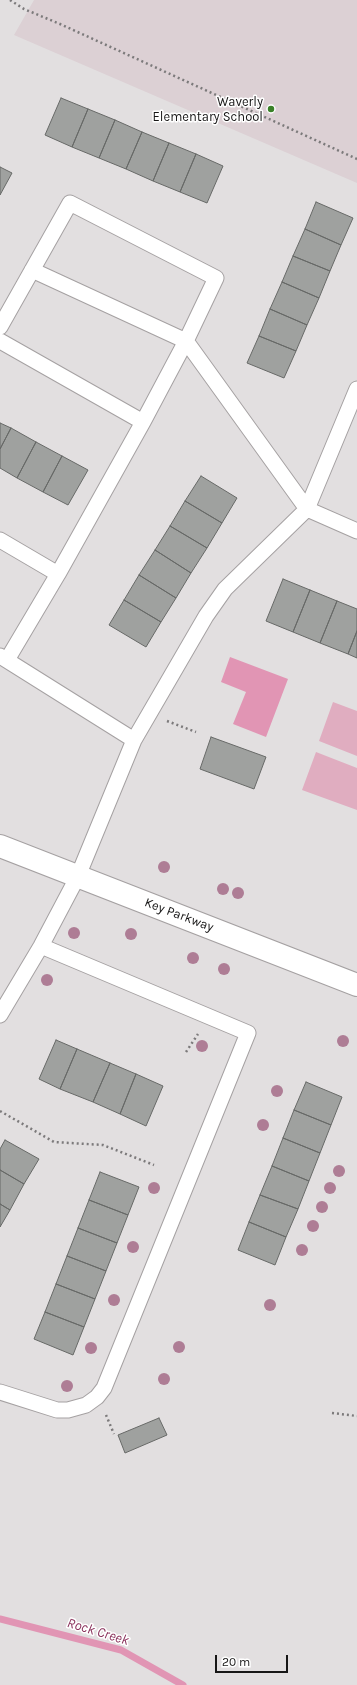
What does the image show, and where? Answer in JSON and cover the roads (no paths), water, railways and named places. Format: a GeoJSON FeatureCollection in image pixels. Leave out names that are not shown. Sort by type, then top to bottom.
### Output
{"type":"FeatureCollection","features":[{"type":"Feature","properties":{"kind":"street","name":"Key Parkway"},"geometry":{"type":"LineString","coordinates":[[0,846],[357,985]]}},
{"type":"Feature","properties":{"kind":"lane"},"geometry":{"type":"LineString","coordinates":[[0,327],[70,203],[216,278],[186,341],[143,422],[58,574],[3,658],[134,740]]}},
{"type":"Feature","properties":{"kind":"lane"},"geometry":{"type":"LineString","coordinates":[[32,270],[186,341],[307,508],[357,531]]}},
{"type":"Feature","properties":{"kind":"lane"},"geometry":{"type":"LineString","coordinates":[[0,341],[143,422]]}},
{"type":"Feature","properties":{"kind":"lane"},"geometry":{"type":"LineString","coordinates":[[0,1015],[41,946],[78,876],[134,740],[206,616],[225,590],[307,508],[357,389]]}},
{"type":"Feature","properties":{"kind":"lane"},"geometry":{"type":"LineString","coordinates":[[0,540],[58,574]]}},
{"type":"Feature","properties":{"kind":"lane"},"geometry":{"type":"LineString","coordinates":[[0,1392],[57,1410],[68,1410],[86,1405],[97,1397],[104,1388],[248,1034],[41,946]]}},
{"type":"Feature","properties":{"kind":"waterway","name":"Rock Creek"},"geometry":{"type":"LineString","coordinates":[[0,1619],[121,1650],[183,1685]]}},
{"type":"Feature","properties":{"kind":"place","name":"Waverly Elementary School"},"geometry":{"type":"Point","coordinates":[271,109]}}]}
